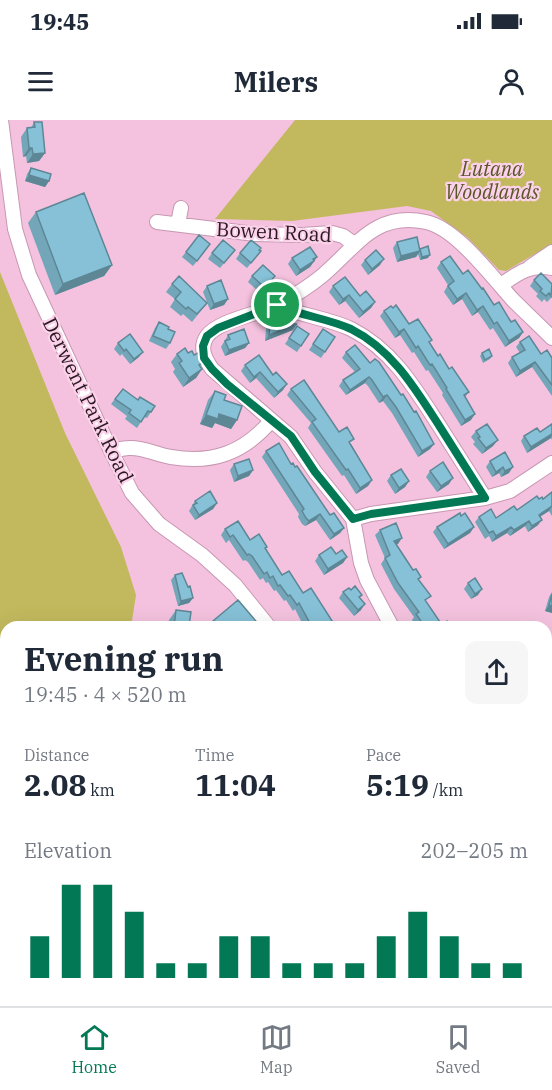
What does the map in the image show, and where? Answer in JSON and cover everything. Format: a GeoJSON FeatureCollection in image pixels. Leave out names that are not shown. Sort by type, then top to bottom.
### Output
{"type":"FeatureCollection","features":[{"type":"Feature","properties":{"kind":"street","name":"Derwent Park Road"},"geometry":{"type":"LineString","coordinates":[[1,120],[15,229],[29,275],[132,493],[159,524],[202,555],[235,585],[264,621]]}},
{"type":"Feature","properties":{"kind":"street"},"geometry":{"type":"LineString","coordinates":[[178,224],[181,208]]}},
{"type":"Feature","properties":{"kind":"street","name":"Bowen Road"},"geometry":{"type":"LineString","coordinates":[[156,222],[255,234],[302,236],[332,233],[343,236],[354,244],[375,228],[396,221],[431,223],[446,231],[552,338]]}},
{"type":"Feature","properties":{"kind":"street"},"geometry":{"type":"LineString","coordinates":[[354,244],[320,278],[277,305],[218,328],[207,336],[203,346],[204,358],[212,369],[291,436],[315,472],[353,519],[361,563],[367,580],[389,621]]}},
{"type":"Feature","properties":{"kind":"street"},"geometry":{"type":"LineString","coordinates":[[501,285],[552,252]]}},
{"type":"Feature","properties":{"kind":"street"},"geometry":{"type":"LineString","coordinates":[[530,267],[552,268]]}},
{"type":"Feature","properties":{"kind":"street"},"geometry":{"type":"LineString","coordinates":[[277,305],[290,311],[336,322],[353,330],[370,341],[401,368],[485,498]]}},
{"type":"Feature","properties":{"kind":"street"},"geometry":{"type":"LineString","coordinates":[[111,451],[131,448],[170,457],[197,459],[223,456],[259,435],[271,421]]}},
{"type":"Feature","properties":{"kind":"street"},"geometry":{"type":"LineString","coordinates":[[353,519],[371,514],[485,498],[510,491],[552,463]]}},
{"type":"Feature","properties":{"kind":"green space","name":"Lutana Woodlands"},"geometry":{"type":"Polygon","coordinates":[[[295,120],[552,120],[552,244],[506,271],[499,270],[468,238],[431,211],[407,206],[292,221],[215,219],[295,120]]]}},
{"type":"Feature","properties":{"kind":"green space"},"geometry":{"type":"Polygon","coordinates":[[[0,272],[65,433],[121,547],[136,595],[132,621],[0,621],[0,272]]]}},
{"type":"Feature","properties":{"kind":"building"},"geometry":{"type":"Polygon","coordinates":[[[34,122],[42,122],[45,153],[33,154],[32,148],[29,148],[27,128],[35,127],[34,122]]]}},
{"type":"Feature","properties":{"kind":"building"},"geometry":{"type":"Polygon","coordinates":[[[31,168],[51,174],[49,181],[29,175],[31,168]]]}},
{"type":"Feature","properties":{"kind":"building"},"geometry":{"type":"Polygon","coordinates":[[[84,193],[112,265],[63,284],[36,212],[84,193]]]}},
{"type":"Feature","properties":{"kind":"building"},"geometry":{"type":"Polygon","coordinates":[[[199,235],[210,244],[197,261],[186,252],[199,235]]]}},
{"type":"Feature","properties":{"kind":"building"},"geometry":{"type":"Polygon","coordinates":[[[417,237],[420,251],[401,256],[397,242],[417,237]]]}},
{"type":"Feature","properties":{"kind":"building"},"geometry":{"type":"Polygon","coordinates":[[[223,240],[235,250],[224,263],[212,253],[223,240]]]}},
{"type":"Feature","properties":{"kind":"building"},"geometry":{"type":"Polygon","coordinates":[[[251,240],[261,248],[259,250],[261,251],[251,263],[240,253],[251,240]]]}},
{"type":"Feature","properties":{"kind":"building"},"geometry":{"type":"Polygon","coordinates":[[[428,246],[430,255],[422,257],[420,249],[428,246]]]}},
{"type":"Feature","properties":{"kind":"building"},"geometry":{"type":"Polygon","coordinates":[[[310,247],[317,257],[300,270],[292,258],[310,247]]]}},
{"type":"Feature","properties":{"kind":"building"},"geometry":{"type":"Polygon","coordinates":[[[376,250],[384,259],[372,269],[365,260],[376,250]]]}},
{"type":"Feature","properties":{"kind":"building"},"geometry":{"type":"Polygon","coordinates":[[[450,256],[463,274],[468,270],[494,305],[499,302],[511,322],[515,320],[523,332],[509,341],[497,322],[494,324],[483,306],[477,310],[466,293],[457,299],[448,286],[454,281],[441,262],[450,256]]]}},
{"type":"Feature","properties":{"kind":"building"},"geometry":{"type":"Polygon","coordinates":[[[263,265],[275,276],[266,286],[252,276],[263,265]]]}},
{"type":"Feature","properties":{"kind":"building"},"geometry":{"type":"Polygon","coordinates":[[[541,273],[552,284],[551,296],[549,293],[546,296],[540,291],[542,289],[534,280],[541,273]]]}},
{"type":"Feature","properties":{"kind":"building"},"geometry":{"type":"Polygon","coordinates":[[[179,276],[207,303],[197,314],[188,307],[186,309],[175,299],[181,292],[172,284],[179,276]]]}},
{"type":"Feature","properties":{"kind":"building"},"geometry":{"type":"Polygon","coordinates":[[[345,277],[360,296],[366,291],[375,302],[363,312],[349,295],[343,299],[333,286],[345,277]]]}},
{"type":"Feature","properties":{"kind":"building"},"geometry":{"type":"Polygon","coordinates":[[[221,280],[228,299],[214,304],[207,286],[221,280]]]}},
{"type":"Feature","properties":{"kind":"building"},"geometry":{"type":"Polygon","coordinates":[[[396,305],[409,324],[418,319],[432,340],[429,342],[438,356],[440,354],[449,369],[452,367],[469,392],[464,395],[475,414],[465,420],[432,364],[430,365],[418,346],[416,348],[404,329],[399,332],[384,311],[396,305]]]}},
{"type":"Feature","properties":{"kind":"building"},"geometry":{"type":"Polygon","coordinates":[[[159,322],[175,332],[170,343],[153,336],[159,322]]]}},
{"type":"Feature","properties":{"kind":"building"},"geometry":{"type":"Polygon","coordinates":[[[270,323],[297,324],[269,335],[270,323]]]}},
{"type":"Feature","properties":{"kind":"building"},"geometry":{"type":"Polygon","coordinates":[[[297,326],[309,334],[301,346],[289,338],[297,326]]]}},
{"type":"Feature","properties":{"kind":"building"},"geometry":{"type":"Polygon","coordinates":[[[244,329],[249,343],[229,350],[225,341],[230,339],[228,335],[244,329]]]}},
{"type":"Feature","properties":{"kind":"building"},"geometry":{"type":"Polygon","coordinates":[[[323,329],[335,337],[325,352],[313,344],[323,329]]]}},
{"type":"Feature","properties":{"kind":"building"},"geometry":{"type":"Polygon","coordinates":[[[130,334],[143,352],[134,359],[118,343],[130,334]]]}},
{"type":"Feature","properties":{"kind":"building"},"geometry":{"type":"Polygon","coordinates":[[[529,336],[541,354],[547,350],[552,358],[552,385],[535,362],[520,371],[512,357],[525,350],[520,342],[529,336]]]}},
{"type":"Feature","properties":{"kind":"building"},"geometry":{"type":"Polygon","coordinates":[[[355,345],[370,363],[375,359],[379,362],[401,395],[403,394],[414,412],[416,411],[434,444],[422,451],[396,407],[387,395],[383,397],[369,377],[350,390],[343,380],[360,369],[346,352],[355,345]]]}},
{"type":"Feature","properties":{"kind":"building"},"geometry":{"type":"Polygon","coordinates":[[[185,348],[188,353],[192,351],[194,355],[198,353],[204,361],[199,365],[202,369],[189,378],[179,363],[182,361],[177,354],[185,348]]]}},
{"type":"Feature","properties":{"kind":"building"},"geometry":{"type":"Polygon","coordinates":[[[489,349],[492,356],[485,360],[482,353],[489,349]]]}},
{"type":"Feature","properties":{"kind":"building"},"geometry":{"type":"Polygon","coordinates":[[[259,355],[273,375],[276,372],[287,384],[278,392],[260,372],[254,377],[245,365],[259,355]]]}},
{"type":"Feature","properties":{"kind":"building"},"geometry":{"type":"Polygon","coordinates":[[[304,380],[339,432],[347,427],[354,439],[349,442],[372,480],[360,488],[312,422],[316,419],[291,389],[304,380]]]}},
{"type":"Feature","properties":{"kind":"building"},"geometry":{"type":"Polygon","coordinates":[[[123,389],[138,400],[140,397],[155,406],[151,412],[148,411],[141,422],[129,413],[131,410],[115,399],[123,389]]]}},
{"type":"Feature","properties":{"kind":"building"},"geometry":{"type":"Polygon","coordinates":[[[215,391],[226,395],[224,400],[242,406],[237,420],[219,414],[218,419],[206,415],[215,391]]]}},
{"type":"Feature","properties":{"kind":"building"},"geometry":{"type":"Polygon","coordinates":[[[487,424],[498,440],[486,448],[478,438],[480,437],[476,431],[487,424]]]}},
{"type":"Feature","properties":{"kind":"building"},"geometry":{"type":"Polygon","coordinates":[[[552,424],[552,434],[531,447],[524,436],[537,428],[540,432],[552,424]]]}},
{"type":"Feature","properties":{"kind":"building"},"geometry":{"type":"Polygon","coordinates":[[[279,443],[291,464],[297,466],[330,515],[334,513],[344,528],[334,534],[320,514],[309,521],[306,518],[302,511],[304,509],[266,451],[279,443]]]}},
{"type":"Feature","properties":{"kind":"building"},"geometry":{"type":"Polygon","coordinates":[[[505,452],[513,467],[505,471],[503,467],[496,472],[490,461],[505,452]]]}},
{"type":"Feature","properties":{"kind":"building"},"geometry":{"type":"Polygon","coordinates":[[[249,459],[253,470],[238,476],[234,464],[249,459]]]}},
{"type":"Feature","properties":{"kind":"building"},"geometry":{"type":"Polygon","coordinates":[[[443,462],[453,478],[441,486],[430,471],[443,462]]]}},
{"type":"Feature","properties":{"kind":"building"},"geometry":{"type":"Polygon","coordinates":[[[401,469],[409,481],[399,488],[391,475],[401,469]]]}},
{"type":"Feature","properties":{"kind":"building"},"geometry":{"type":"Polygon","coordinates":[[[210,491],[217,503],[199,515],[193,505],[197,503],[195,501],[210,491]]]}},
{"type":"Feature","properties":{"kind":"building"},"geometry":{"type":"Polygon","coordinates":[[[552,492],[552,506],[539,515],[542,520],[532,526],[529,521],[514,530],[511,527],[496,536],[493,531],[489,533],[479,517],[491,509],[496,518],[514,506],[517,510],[537,496],[543,499],[552,492]]]}},
{"type":"Feature","properties":{"kind":"building"},"geometry":{"type":"Polygon","coordinates":[[[460,513],[461,516],[465,513],[474,527],[448,544],[437,527],[460,513]]]}},
{"type":"Feature","properties":{"kind":"building"},"geometry":{"type":"Polygon","coordinates":[[[238,521],[250,540],[259,534],[282,575],[289,571],[303,593],[311,588],[332,621],[309,621],[299,603],[297,605],[280,585],[278,586],[273,576],[270,578],[267,572],[264,574],[252,556],[247,555],[233,535],[230,537],[225,529],[238,521]]]}},
{"type":"Feature","properties":{"kind":"building"},"geometry":{"type":"Polygon","coordinates":[[[396,523],[402,538],[394,541],[413,570],[416,569],[421,577],[418,579],[431,596],[425,600],[439,621],[421,621],[416,614],[419,612],[398,583],[385,558],[390,555],[380,530],[396,523]]]}},
{"type":"Feature","properties":{"kind":"building"},"geometry":{"type":"Polygon","coordinates":[[[331,547],[336,554],[342,550],[347,557],[328,569],[319,555],[331,547]]]}},
{"type":"Feature","properties":{"kind":"building"},"geometry":{"type":"Polygon","coordinates":[[[182,573],[188,587],[190,586],[193,598],[181,601],[175,575],[182,573]]]}},
{"type":"Feature","properties":{"kind":"building"},"geometry":{"type":"Polygon","coordinates":[[[475,578],[482,589],[475,594],[468,583],[475,578]]]}},
{"type":"Feature","properties":{"kind":"building"},"geometry":{"type":"Polygon","coordinates":[[[355,586],[362,595],[359,597],[365,604],[358,610],[343,592],[355,586]]]}},
{"type":"Feature","properties":{"kind":"building"},"geometry":{"type":"Polygon","coordinates":[[[238,600],[256,621],[213,621],[238,600]]]}},
{"type":"Feature","properties":{"kind":"building"},"geometry":{"type":"Polygon","coordinates":[[[176,610],[191,612],[190,621],[175,621],[176,610]]]}},
{"type":"Feature","properties":{"kind":"route"},"geometry":{"type":"LineString","coordinates":[[277,305],[290,311],[336,322],[353,330],[370,341],[401,368],[485,498],[371,514],[353,519],[315,472],[291,436],[227,384],[204,358],[203,346],[207,336],[218,328],[277,305]]}}]}
